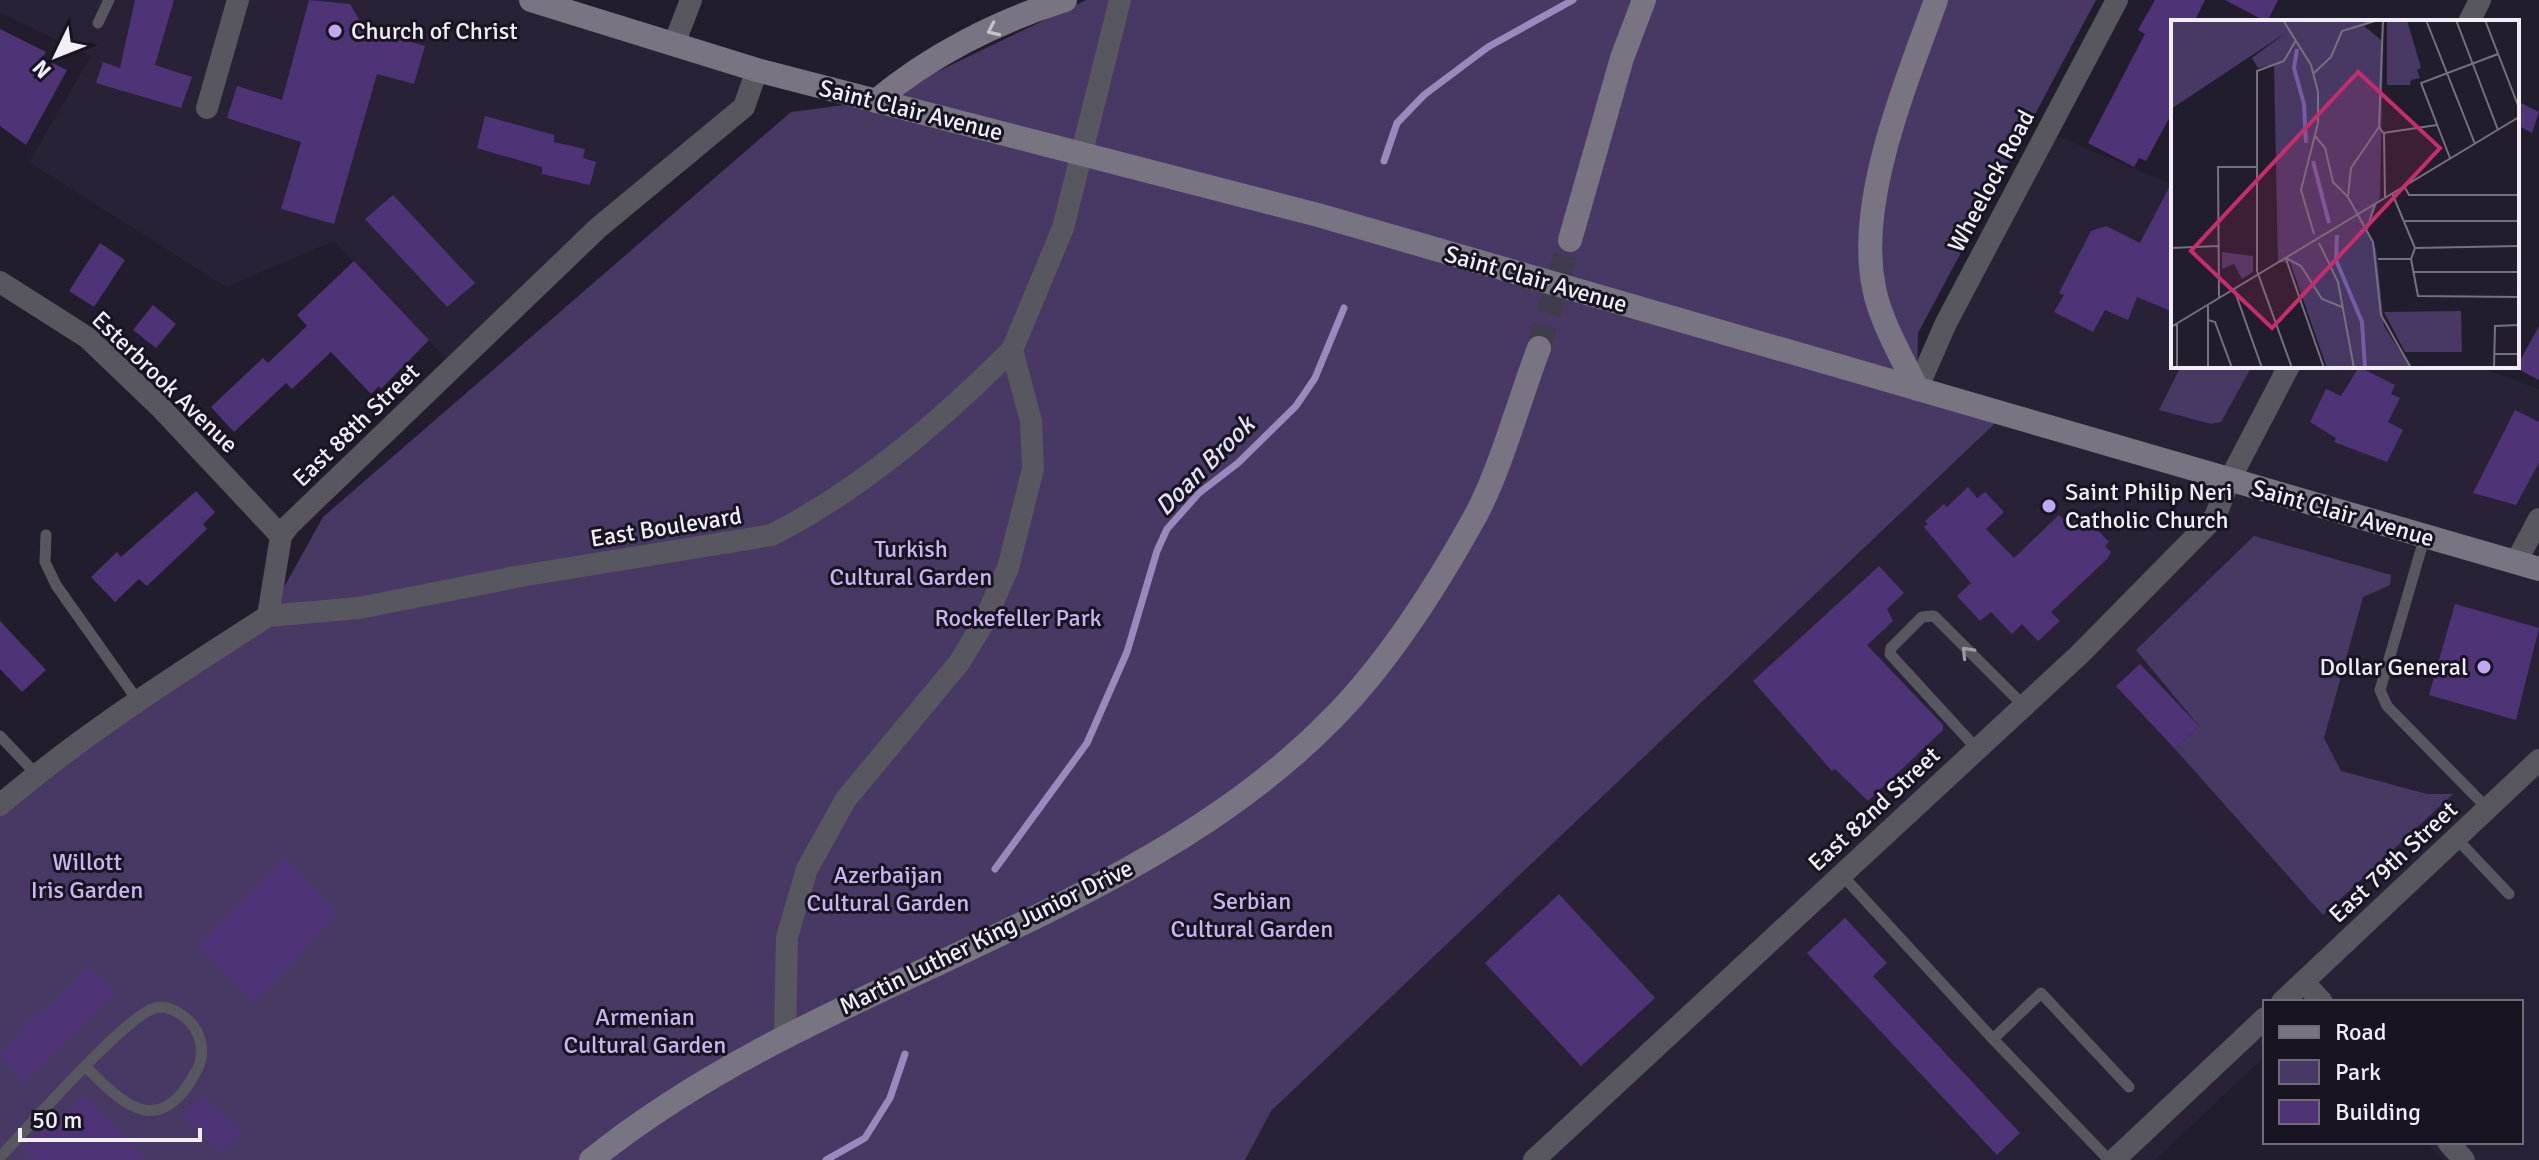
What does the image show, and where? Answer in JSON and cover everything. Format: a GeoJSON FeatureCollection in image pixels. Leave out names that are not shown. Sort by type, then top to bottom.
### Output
{"type":"FeatureCollection","features":[{"type":"Feature","properties":{"kind":"main road"},"geometry":{"type":"LineString","coordinates":[[876,101],[909,72],[987,32],[1065,0]]}},
{"type":"Feature","properties":{"kind":"main road"},"geometry":{"type":"LineString","coordinates":[[1570,240],[1622,58],[1644,0]]}},
{"type":"Feature","properties":{"kind":"main road"},"geometry":{"type":"LineString","coordinates":[[1917,389],[1875,292],[1869,252],[1880,172],[1936,0]]}},
{"type":"Feature","properties":{"kind":"main road","name":"Saint Clair Avenue"},"geometry":{"type":"LineString","coordinates":[[535,1],[757,70],[1318,215],[2528,566]]}},
{"type":"Feature","properties":{"kind":"main road","name":"Martin Luther King Junior Drive"},"geometry":{"type":"LineString","coordinates":[[591,1160],[667,1103],[785,1034],[1067,902],[1176,842],[1293,756],[1333,718],[1372,672],[1409,622],[1478,511],[1539,348]]}},
{"type":"Feature","properties":{"kind":"street"},"geometry":{"type":"LineString","coordinates":[[207,108],[238,0]]}},
{"type":"Feature","properties":{"kind":"street"},"geometry":{"type":"LineString","coordinates":[[674,44],[691,0]]}},
{"type":"Feature","properties":{"kind":"street","name":"East Boulevard"},"geometry":{"type":"LineString","coordinates":[[268,616],[359,608],[521,576],[772,535],[800,520],[901,452],[1012,350],[1055,254],[1120,0]]}},
{"type":"Feature","properties":{"kind":"street","name":"Wheelock Road"},"geometry":{"type":"LineString","coordinates":[[1917,389],[1946,323],[2117,0]]}},
{"type":"Feature","properties":{"kind":"street"},"geometry":{"type":"LineString","coordinates":[[2470,20],[2480,0]]}},
{"type":"Feature","properties":{"kind":"street","name":"East 88th Street"},"geometry":{"type":"LineString","coordinates":[[281,536],[598,228],[744,107],[757,70]]}},
{"type":"Feature","properties":{"kind":"street","name":"Esterbrook Avenue"},"geometry":{"type":"LineString","coordinates":[[0,282],[88,338],[161,408],[281,536]]}},
{"type":"Feature","properties":{"kind":"street"},"geometry":{"type":"LineString","coordinates":[[785,1034],[787,937],[807,869],[846,799],[959,663],[984,622],[1008,568],[1025,511],[1033,453],[1031,421],[1012,350]]}},
{"type":"Feature","properties":{"kind":"street","name":"East 82nd Street"},"geometry":{"type":"LineString","coordinates":[[1534,1160],[2024,706],[2215,517],[2229,481],[2288,368]]}},
{"type":"Feature","properties":{"kind":"street"},"geometry":{"type":"LineString","coordinates":[[2528,566],[2539,519]]}},
{"type":"Feature","properties":{"kind":"street"},"geometry":{"type":"LineString","coordinates":[[0,805],[36,774],[138,701],[268,616],[281,536]]}},
{"type":"Feature","properties":{"kind":"street","name":"East 79th Street"},"geometry":{"type":"LineString","coordinates":[[2284,1000],[2539,760]]}},
{"type":"Feature","properties":{"kind":"street"},"geometry":{"type":"LineString","coordinates":[[2304,982],[2320,1000]]}},
{"type":"Feature","properties":{"kind":"street"},"geometry":{"type":"LineString","coordinates":[[2111,1160],[2263,1020]]}},
{"type":"Feature","properties":{"kind":"street"},"geometry":{"type":"LineString","coordinates":[[2450,1144],[2464,1160]]}},
{"type":"Feature","properties":{"kind":"lane"},"geometry":{"type":"LineString","coordinates":[[98,23],[109,0]]}},
{"type":"Feature","properties":{"kind":"lane"},"geometry":{"type":"LineString","coordinates":[[46,535],[45,562],[56,585],[138,701]]}},
{"type":"Feature","properties":{"kind":"lane"},"geometry":{"type":"LineString","coordinates":[[2425,536],[2380,690],[2387,706],[2488,809]]}},
{"type":"Feature","properties":{"kind":"lane"},"geometry":{"type":"LineString","coordinates":[[1977,749],[1890,654],[1891,648],[1922,617],[1934,616],[2024,706]]}},
{"type":"Feature","properties":{"kind":"lane"},"geometry":{"type":"LineString","coordinates":[[0,736],[36,774]]}},
{"type":"Feature","properties":{"kind":"lane"},"geometry":{"type":"LineString","coordinates":[[2456,838],[2509,894]]}},
{"type":"Feature","properties":{"kind":"lane"},"geometry":{"type":"LineString","coordinates":[[1842,875],[1993,1039],[2111,1160]]}},
{"type":"Feature","properties":{"kind":"lane"},"geometry":{"type":"LineString","coordinates":[[1993,1039],[2041,993],[2129,1087]]}},
{"type":"Feature","properties":{"kind":"lane"},"geometry":{"type":"LineString","coordinates":[[0,1157],[86,1067],[140,1015],[156,1007],[176,1011],[195,1026],[202,1045],[200,1064],[191,1081],[164,1110],[142,1111],[122,1102],[86,1067]]}},
{"type":"Feature","properties":{"kind":"shaded area"},"geometry":{"type":"Polygon","coordinates":[[[0,0],[538,0],[757,70],[744,107],[454,367],[334,241],[226,287],[29,162],[91,56],[0,13],[0,0]]]}},
{"type":"Feature","properties":{"kind":"shaded area"},"geometry":{"type":"Polygon","coordinates":[[[2047,132],[2171,184],[2171,368],[2481,368],[2539,389],[2539,1160],[2443,1160],[2428,1144],[2523,1144],[2523,1000],[2263,1000],[2263,1058],[2155,1160],[1245,1160],[1270,1111],[2004,416],[1917,389],[2047,132]]]}},
{"type":"Feature","properties":{"kind":"green space","name":"Rockefeller Park"},"geometry":{"type":"Polygon","coordinates":[[[1086,0],[2096,0],[1918,333],[1917,389],[2004,415],[1271,1111],[1245,1160],[0,1160],[0,809],[268,616],[323,517],[791,112],[876,101],[1086,0]]]}},
{"type":"Feature","properties":{"kind":"green space"},"geometry":{"type":"Polygon","coordinates":[[[2180,368],[2251,368],[2221,422],[2211,424],[2159,410],[2180,368]]]}},
{"type":"Feature","properties":{"kind":"green space"},"geometry":{"type":"Polygon","coordinates":[[[2254,536],[2391,575],[2390,585],[2363,597],[2324,738],[2341,771],[2427,794],[2453,794],[2323,915],[2175,749],[2199,726],[2136,650],[2254,536]]]}},
{"type":"Feature","properties":{"kind":"building"},"geometry":{"type":"Polygon","coordinates":[[[135,0],[174,0],[155,65],[192,77],[181,108],[96,83],[103,62],[120,68],[135,0]]]}},
{"type":"Feature","properties":{"kind":"building"},"geometry":{"type":"Polygon","coordinates":[[[309,0],[350,4],[364,28],[371,24],[375,30],[382,26],[386,35],[425,46],[414,84],[377,74],[334,224],[281,209],[301,142],[227,118],[237,86],[282,100],[309,0]]]}},
{"type":"Feature","properties":{"kind":"building"},"geometry":{"type":"Polygon","coordinates":[[[2155,0],[2205,0],[2195,20],[2171,20],[2171,115],[2146,161],[2139,158],[2134,167],[2088,143],[2145,34],[2138,30],[2155,0]]]}},
{"type":"Feature","properties":{"kind":"building"},"geometry":{"type":"Polygon","coordinates":[[[2225,0],[2278,0],[2268,20],[2225,0]]]}},
{"type":"Feature","properties":{"kind":"building"},"geometry":{"type":"Polygon","coordinates":[[[0,29],[46,52],[42,58],[67,70],[26,145],[0,126],[0,29]]]}},
{"type":"Feature","properties":{"kind":"building"},"geometry":{"type":"Polygon","coordinates":[[[2519,102],[2539,112],[2532,133],[2519,126],[2519,102]]]}},
{"type":"Feature","properties":{"kind":"building"},"geometry":{"type":"Polygon","coordinates":[[[485,116],[554,135],[554,142],[585,149],[583,158],[596,162],[590,185],[542,174],[542,167],[477,148],[485,116]]]}},
{"type":"Feature","properties":{"kind":"building"},"geometry":{"type":"Polygon","coordinates":[[[2171,184],[2171,311],[2137,297],[2128,320],[2105,310],[2093,332],[2054,312],[2064,295],[2059,293],[2091,231],[2106,226],[2140,243],[2171,184]]]}},
{"type":"Feature","properties":{"kind":"building"},"geometry":{"type":"Polygon","coordinates":[[[393,195],[475,283],[447,307],[365,219],[393,195]]]}},
{"type":"Feature","properties":{"kind":"building"},"geometry":{"type":"Polygon","coordinates":[[[100,243],[125,260],[94,307],[69,291],[100,243]]]}},
{"type":"Feature","properties":{"kind":"building"},"geometry":{"type":"Polygon","coordinates":[[[354,261],[429,340],[381,389],[379,386],[371,394],[331,352],[292,389],[286,383],[234,432],[211,407],[263,358],[268,363],[307,326],[297,315],[354,261]]]}},
{"type":"Feature","properties":{"kind":"building"},"geometry":{"type":"Polygon","coordinates":[[[153,305],[176,324],[156,348],[133,330],[153,305]]]}},
{"type":"Feature","properties":{"kind":"building"},"geometry":{"type":"Polygon","coordinates":[[[2539,326],[2539,380],[2516,368],[2519,368],[2539,326]]]}},
{"type":"Feature","properties":{"kind":"building"},"geometry":{"type":"Polygon","coordinates":[[[2358,368],[2395,385],[2391,394],[2400,398],[2388,422],[2403,430],[2387,462],[2334,442],[2336,438],[2310,422],[2326,389],[2341,396],[2358,368]]]}},
{"type":"Feature","properties":{"kind":"building"},"geometry":{"type":"Polygon","coordinates":[[[2515,410],[2539,422],[2539,463],[2516,505],[2473,493],[2515,410]]]}},
{"type":"Feature","properties":{"kind":"building"},"geometry":{"type":"Polygon","coordinates":[[[1968,487],[1977,498],[1985,492],[2004,512],[1986,529],[2014,558],[2059,515],[2062,518],[2066,515],[2072,523],[2082,514],[2109,542],[2105,546],[2111,552],[2107,559],[2051,612],[2060,621],[2038,641],[2022,624],[2012,634],[1991,612],[1980,621],[1957,596],[1971,583],[1924,527],[1928,524],[1925,521],[1944,504],[1947,507],[1968,487]]]}},
{"type":"Feature","properties":{"kind":"building"},"geometry":{"type":"Polygon","coordinates":[[[196,491],[215,512],[203,524],[207,529],[147,586],[139,579],[115,602],[91,577],[117,552],[121,557],[196,491]]]}},
{"type":"Feature","properties":{"kind":"building"},"geometry":{"type":"Polygon","coordinates":[[[1879,566],[1904,593],[1887,609],[1893,621],[1867,645],[1943,725],[1943,730],[1868,801],[1835,769],[1832,771],[1753,681],[1879,566]]]}},
{"type":"Feature","properties":{"kind":"building","name":"Dollar General"},"geometry":{"type":"Polygon","coordinates":[[[2455,604],[2539,628],[2516,720],[2429,695],[2455,604]]]}},
{"type":"Feature","properties":{"kind":"building"},"geometry":{"type":"Polygon","coordinates":[[[0,621],[46,670],[22,692],[0,669],[0,621]]]}},
{"type":"Feature","properties":{"kind":"building"},"geometry":{"type":"Polygon","coordinates":[[[2140,664],[2199,726],[2175,749],[2116,686],[2140,664]]]}},
{"type":"Feature","properties":{"kind":"building"},"geometry":{"type":"Polygon","coordinates":[[[285,857],[338,914],[253,1002],[198,945],[285,857]]]}},
{"type":"Feature","properties":{"kind":"building"},"geometry":{"type":"Polygon","coordinates":[[[1559,894],[1655,998],[1581,1066],[1485,963],[1559,894]]]}},
{"type":"Feature","properties":{"kind":"building"},"geometry":{"type":"Polygon","coordinates":[[[1845,918],[1887,963],[1873,976],[2020,1133],[1997,1155],[1807,953],[1845,918]]]}},
{"type":"Feature","properties":{"kind":"building"},"geometry":{"type":"Polygon","coordinates":[[[89,967],[116,993],[25,1083],[0,1055],[39,1010],[42,1014],[89,967]]]}},
{"type":"Feature","properties":{"kind":"building"},"geometry":{"type":"Polygon","coordinates":[[[85,1096],[146,1160],[35,1160],[23,1149],[47,1126],[51,1130],[85,1096]]]}},
{"type":"Feature","properties":{"kind":"building"},"geometry":{"type":"Polygon","coordinates":[[[204,1096],[242,1132],[221,1153],[183,1117],[204,1096]]]}},
{"type":"Feature","properties":{"kind":"waterway","name":"Doan Brook"},"geometry":{"type":"LineString","coordinates":[[1384,161],[1397,123],[1424,95],[1488,47],[1573,0]]}},
{"type":"Feature","properties":{"kind":"waterway","name":"Doan Brook"},"geometry":{"type":"LineString","coordinates":[[995,869],[1087,743],[1127,652],[1157,551],[1167,529],[1199,493],[1238,463],[1296,406],[1315,378],[1344,308]]}},
{"type":"Feature","properties":{"kind":"waterway","name":"Doan Brook"},"geometry":{"type":"LineString","coordinates":[[826,1160],[865,1138],[890,1098],[905,1054]]}},
{"type":"Feature","properties":{"kind":"tunnel"},"geometry":{"type":"LineString","coordinates":[[1539,348],[1570,240]]}},
{"type":"Feature","properties":{"kind":"place","name":"Church of Christ"},"geometry":{"type":"Point","coordinates":[335,31]}},
{"type":"Feature","properties":{"kind":"place","name":"Saint Philip Neri Catholic Church"},"geometry":{"type":"Point","coordinates":[2049,506]}},
{"type":"Feature","properties":{"kind":"place","name":"Dollar General"},"geometry":{"type":"Point","coordinates":[2484,667]}},
{"type":"Feature","properties":{"kind":"park label","name":"Turkish Cultural Garden"},"geometry":{"type":"Point","coordinates":[911,563]}},
{"type":"Feature","properties":{"kind":"park label","name":"Willott Iris Garden"},"geometry":{"type":"Point","coordinates":[87,876]}},
{"type":"Feature","properties":{"kind":"park label","name":"Azerbaijan Cultural Garden"},"geometry":{"type":"Point","coordinates":[888,889]}},
{"type":"Feature","properties":{"kind":"park label","name":"Serbian Cultural Garden"},"geometry":{"type":"Point","coordinates":[1252,915]}},
{"type":"Feature","properties":{"kind":"park label","name":"Armenian Cultural Garden"},"geometry":{"type":"Point","coordinates":[645,1031]}}]}
